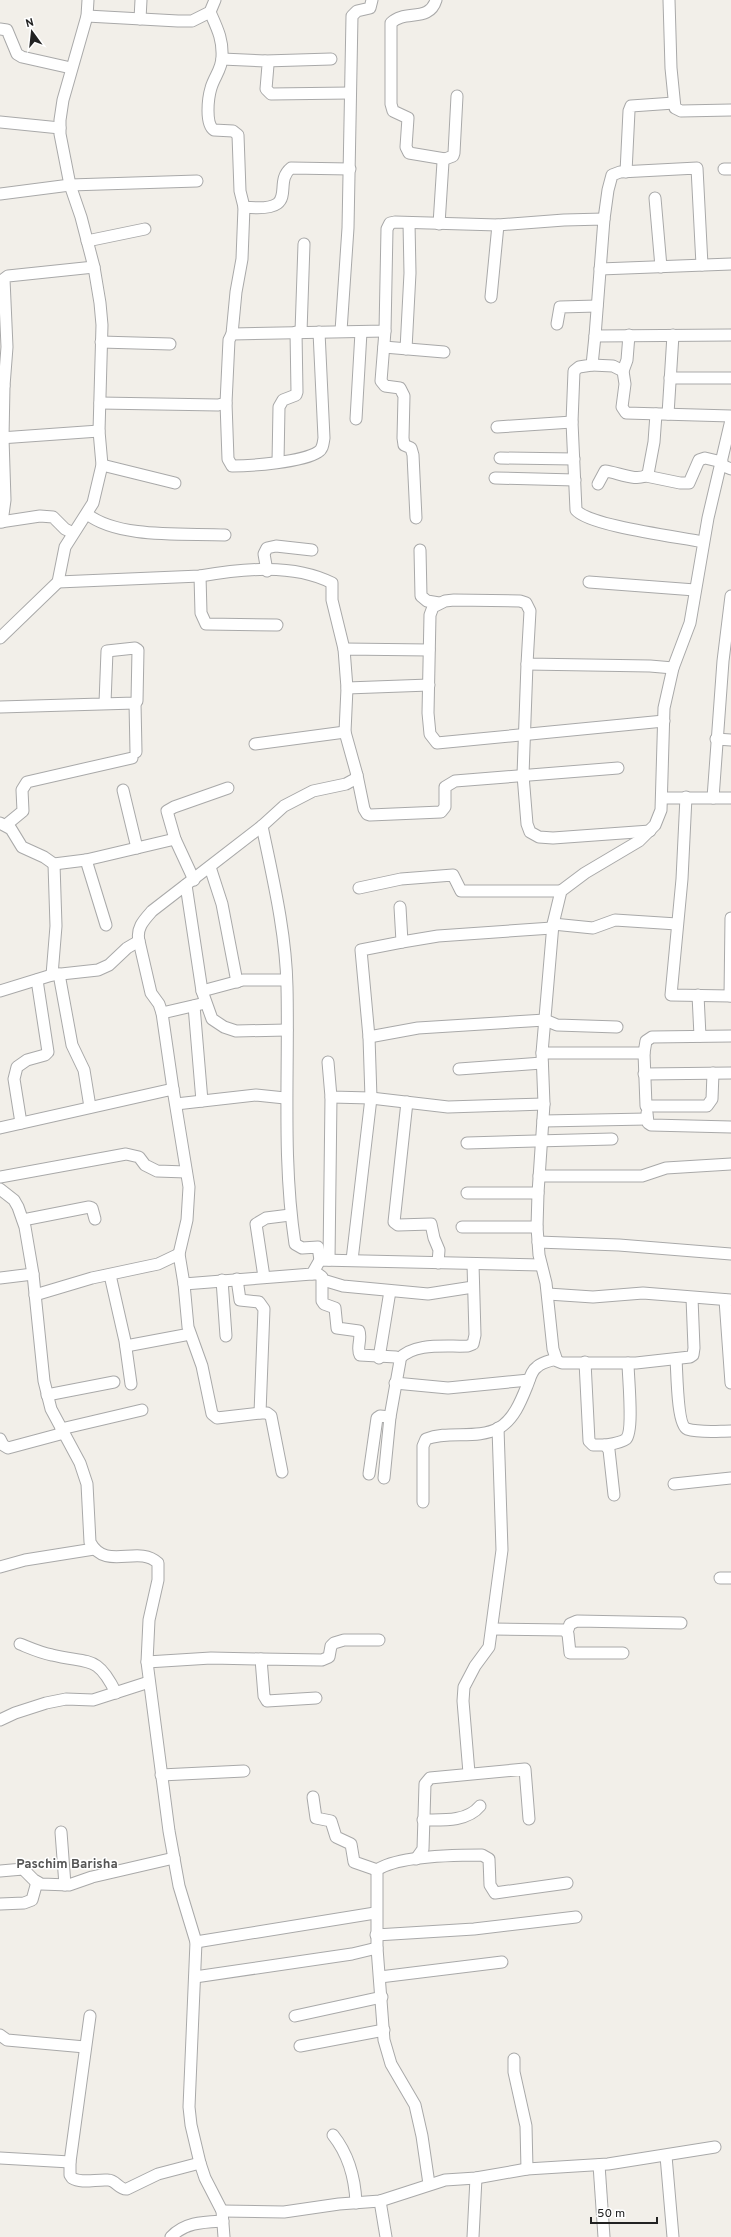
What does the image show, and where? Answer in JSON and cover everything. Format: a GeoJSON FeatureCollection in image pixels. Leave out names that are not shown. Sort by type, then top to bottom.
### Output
{"type":"FeatureCollection","features":[{"type":"Feature","properties":{"kind":"street"},"geometry":{"type":"LineString","coordinates":[[0,638],[58,582],[65,547],[87,514],[96,494],[102,465],[99,431],[101,342],[100,302],[94,267],[70,185],[60,128],[63,100],[87,16],[88,0]]}},
{"type":"Feature","properties":{"kind":"street"},"geometry":{"type":"LineString","coordinates":[[140,19],[141,0]]}},
{"type":"Feature","properties":{"kind":"street"},"geometry":{"type":"LineString","coordinates":[[87,16],[164,21],[192,20],[210,12],[215,0]]}},
{"type":"Feature","properties":{"kind":"street"},"geometry":{"type":"LineString","coordinates":[[341,331],[346,266],[350,170],[352,16],[357,11],[370,8],[372,0]]}},
{"type":"Feature","properties":{"kind":"street"},"geometry":{"type":"LineString","coordinates":[[436,0],[433,9],[426,13],[400,18],[392,23],[391,104],[393,111],[408,118],[406,142],[409,153],[445,159],[452,158],[454,153],[457,96]]}},
{"type":"Feature","properties":{"kind":"street"},"geometry":{"type":"LineString","coordinates":[[669,0],[674,103],[676,110],[731,110]]}},
{"type":"Feature","properties":{"kind":"street"},"geometry":{"type":"LineString","coordinates":[[210,12],[220,33],[222,58],[220,71],[210,90],[209,121],[214,130],[233,131],[238,134],[240,191],[244,207],[242,259],[236,292],[232,334],[229,340],[226,403],[230,464],[237,466],[278,462],[310,456],[319,452],[322,447],[319,332]]}},
{"type":"Feature","properties":{"kind":"street"},"geometry":{"type":"LineString","coordinates":[[0,29],[7,30],[17,54],[22,57],[71,68]]}},
{"type":"Feature","properties":{"kind":"street"},"geometry":{"type":"LineString","coordinates":[[222,58],[265,61],[331,59]]}},
{"type":"Feature","properties":{"kind":"street"},"geometry":{"type":"LineString","coordinates":[[265,61],[268,65],[266,89],[271,94],[350,93]]}},
{"type":"Feature","properties":{"kind":"street"},"geometry":{"type":"LineString","coordinates":[[626,172],[629,111],[631,106],[674,103]]}},
{"type":"Feature","properties":{"kind":"street"},"geometry":{"type":"LineString","coordinates":[[0,122],[60,128]]}},
{"type":"Feature","properties":{"kind":"street"},"geometry":{"type":"LineString","coordinates":[[439,224],[443,165],[445,159]]}},
{"type":"Feature","properties":{"kind":"street"},"geometry":{"type":"LineString","coordinates":[[244,207],[276,205],[281,200],[287,171],[291,168],[350,170]]}},
{"type":"Feature","properties":{"kind":"street"},"geometry":{"type":"LineString","coordinates":[[592,365],[604,219],[610,177],[616,173],[697,168],[702,265]]}},
{"type":"Feature","properties":{"kind":"street"},"geometry":{"type":"LineString","coordinates":[[0,194],[70,185],[197,181]]}},
{"type":"Feature","properties":{"kind":"street"},"geometry":{"type":"LineString","coordinates":[[655,198],[661,267]]}},
{"type":"Feature","properties":{"kind":"street"},"geometry":{"type":"LineString","coordinates":[[416,518],[413,454],[411,448],[404,445],[403,438],[404,396],[400,388],[385,386],[381,381],[385,331],[387,229],[390,223],[498,225],[564,220],[604,219]]}},
{"type":"Feature","properties":{"kind":"street"},"geometry":{"type":"LineString","coordinates":[[406,349],[410,273],[409,223]]}},
{"type":"Feature","properties":{"kind":"street"},"geometry":{"type":"LineString","coordinates":[[491,297],[498,225]]}},
{"type":"Feature","properties":{"kind":"street"},"geometry":{"type":"LineString","coordinates":[[87,241],[145,229]]}},
{"type":"Feature","properties":{"kind":"street"},"geometry":{"type":"LineString","coordinates":[[278,462],[279,407],[284,400],[296,395],[297,392],[304,244]]}},
{"type":"Feature","properties":{"kind":"street"},"geometry":{"type":"LineString","coordinates":[[600,269],[731,264]]}},
{"type":"Feature","properties":{"kind":"street"},"geometry":{"type":"LineString","coordinates":[[73,533],[64,529],[53,517],[40,516],[1,522],[5,500],[1,438],[3,282],[5,277],[94,267]]}},
{"type":"Feature","properties":{"kind":"street"},"geometry":{"type":"LineString","coordinates":[[558,324],[558,308],[561,306],[597,306]]}},
{"type":"Feature","properties":{"kind":"street"},"geometry":{"type":"LineString","coordinates":[[232,334],[385,331]]}},
{"type":"Feature","properties":{"kind":"street"},"geometry":{"type":"LineString","coordinates":[[356,419],[361,332]]}},
{"type":"Feature","properties":{"kind":"street"},"geometry":{"type":"LineString","coordinates":[[629,335],[627,360],[623,371],[625,379],[624,411],[630,414],[731,416]]}},
{"type":"Feature","properties":{"kind":"street"},"geometry":{"type":"LineString","coordinates":[[668,414],[673,335]]}},
{"type":"Feature","properties":{"kind":"street"},"geometry":{"type":"LineString","coordinates":[[595,336],[731,335]]}},
{"type":"Feature","properties":{"kind":"street"},"geometry":{"type":"LineString","coordinates":[[101,342],[170,344]]}},
{"type":"Feature","properties":{"kind":"street"},"geometry":{"type":"LineString","coordinates":[[384,347],[444,352]]}},
{"type":"Feature","properties":{"kind":"street"},"geometry":{"type":"LineString","coordinates":[[623,371],[613,366],[592,365],[579,367],[574,371],[572,422],[576,510],[586,518],[633,529],[703,542]]}},
{"type":"Feature","properties":{"kind":"street"},"geometry":{"type":"LineString","coordinates":[[670,378],[731,378]]}},
{"type":"Feature","properties":{"kind":"street"},"geometry":{"type":"LineString","coordinates":[[100,402],[218,405],[226,403]]}},
{"type":"Feature","properties":{"kind":"street"},"geometry":{"type":"LineString","coordinates":[[646,476],[650,470],[656,414]]}},
{"type":"Feature","properties":{"kind":"street"},"geometry":{"type":"LineString","coordinates":[[359,888],[401,879],[453,875],[461,891],[561,891],[586,873],[639,842],[655,825],[661,810],[662,798],[666,693],[673,668],[688,629],[696,590],[703,542],[725,465],[731,420]]}},
{"type":"Feature","properties":{"kind":"street"},"geometry":{"type":"LineString","coordinates":[[497,427],[572,422]]}},
{"type":"Feature","properties":{"kind":"street"},"geometry":{"type":"LineString","coordinates":[[1,438],[99,431]]}},
{"type":"Feature","properties":{"kind":"street"},"geometry":{"type":"LineString","coordinates":[[500,458],[574,459]]}},
{"type":"Feature","properties":{"kind":"street"},"geometry":{"type":"LineString","coordinates":[[598,484],[605,471],[637,477],[646,476],[686,483],[691,481],[699,460],[705,458],[725,465]]}},
{"type":"Feature","properties":{"kind":"street"},"geometry":{"type":"LineString","coordinates":[[102,465],[176,483]]}},
{"type":"Feature","properties":{"kind":"street"},"geometry":{"type":"LineString","coordinates":[[495,478],[575,480]]}},
{"type":"Feature","properties":{"kind":"street"},"geometry":{"type":"LineString","coordinates":[[87,514],[96,520],[120,528],[156,532],[225,535]]}},
{"type":"Feature","properties":{"kind":"street"},"geometry":{"type":"LineString","coordinates":[[267,571],[264,554],[267,548],[276,546],[312,550]]}},
{"type":"Feature","properties":{"kind":"street"},"geometry":{"type":"LineString","coordinates":[[420,550],[421,596],[427,601],[440,603]]}},
{"type":"Feature","properties":{"kind":"street"},"geometry":{"type":"LineString","coordinates":[[58,582],[200,576],[267,571],[300,571],[318,576],[332,583],[332,600],[344,649],[347,688],[345,732],[364,809],[367,814],[370,815],[437,813],[443,810],[445,787],[452,782],[618,768]]}},
{"type":"Feature","properties":{"kind":"street"},"geometry":{"type":"LineString","coordinates":[[200,576],[201,613],[206,624],[277,625]]}},
{"type":"Feature","properties":{"kind":"street"},"geometry":{"type":"LineString","coordinates":[[589,582],[696,590]]}},
{"type":"Feature","properties":{"kind":"street"},"geometry":{"type":"LineString","coordinates":[[713,798],[716,739],[726,677],[731,596]]}},
{"type":"Feature","properties":{"kind":"street"},"geometry":{"type":"LineString","coordinates":[[650,831],[553,838],[533,835],[527,824],[523,775],[525,733],[527,664],[530,610],[526,603],[520,601],[454,600],[440,603],[433,607],[430,615],[429,650],[430,734],[437,743],[525,733],[664,721]]}},
{"type":"Feature","properties":{"kind":"street"},"geometry":{"type":"LineString","coordinates":[[105,703],[107,651],[135,648],[138,650],[134,755],[27,782],[22,790],[23,811],[3,824],[11,829],[22,847],[44,857],[54,864],[86,860],[175,839]]}},
{"type":"Feature","properties":{"kind":"street"},"geometry":{"type":"LineString","coordinates":[[344,649],[429,650]]}},
{"type":"Feature","properties":{"kind":"street"},"geometry":{"type":"LineString","coordinates":[[527,664],[650,666],[673,668]]}},
{"type":"Feature","properties":{"kind":"street"},"geometry":{"type":"LineString","coordinates":[[347,688],[429,685]]}},
{"type":"Feature","properties":{"kind":"street"},"geometry":{"type":"LineString","coordinates":[[0,707],[135,703]]}},
{"type":"Feature","properties":{"kind":"street"},"geometry":{"type":"LineString","coordinates":[[255,744],[345,732]]}},
{"type":"Feature","properties":{"kind":"street"},"geometry":{"type":"LineString","coordinates":[[716,739],[731,740]]}},
{"type":"Feature","properties":{"kind":"street"},"geometry":{"type":"LineString","coordinates":[[282,1472],[271,1416],[268,1413],[214,1417],[210,1408],[199,1356],[190,1334],[179,1254],[187,1220],[189,1187],[162,1013],[157,1000],[151,993],[138,941],[138,930],[152,911],[262,826],[292,800],[319,789],[352,782],[356,775]]}},
{"type":"Feature","properties":{"kind":"street"},"geometry":{"type":"LineString","coordinates":[[228,788],[170,808],[167,814],[190,882],[202,991],[205,1003],[212,1019],[228,1029],[236,1031],[286,1030]]}},
{"type":"Feature","properties":{"kind":"street"},"geometry":{"type":"LineString","coordinates":[[123,790],[137,848]]}},
{"type":"Feature","properties":{"kind":"street"},"geometry":{"type":"LineString","coordinates":[[662,798],[731,798]]}},
{"type":"Feature","properties":{"kind":"street"},"geometry":{"type":"LineString","coordinates":[[686,798],[671,995],[730,996],[731,918]]}},
{"type":"Feature","properties":{"kind":"street"},"geometry":{"type":"LineString","coordinates":[[262,826],[281,930],[286,980],[286,1163],[290,1215],[295,1244],[302,1248],[318,1247],[325,1260]]}},
{"type":"Feature","properties":{"kind":"street"},"geometry":{"type":"LineString","coordinates":[[86,860],[106,925]]}},
{"type":"Feature","properties":{"kind":"street"},"geometry":{"type":"LineString","coordinates":[[54,864],[56,926],[55,974],[72,1045],[84,1070],[90,1107]]}},
{"type":"Feature","properties":{"kind":"street"},"geometry":{"type":"LineString","coordinates":[[210,867],[222,904],[237,982]]}},
{"type":"Feature","properties":{"kind":"street"},"geometry":{"type":"LineString","coordinates":[[561,891],[553,926],[542,1058],[544,1104],[537,1227],[541,1265],[548,1294],[553,1349],[556,1359],[562,1363],[628,1363],[676,1359],[693,1355],[692,1298]]}},
{"type":"Feature","properties":{"kind":"street"},"geometry":{"type":"LineString","coordinates":[[400,907],[402,942]]}},
{"type":"Feature","properties":{"kind":"street"},"geometry":{"type":"LineString","coordinates":[[352,1260],[371,1098],[369,1037],[361,950],[438,936],[553,926],[593,928],[615,920],[677,924]]}},
{"type":"Feature","properties":{"kind":"street"},"geometry":{"type":"LineString","coordinates":[[0,992],[55,974],[98,970],[109,964],[126,948],[138,941]]}},
{"type":"Feature","properties":{"kind":"street"},"geometry":{"type":"LineString","coordinates":[[202,991],[253,979],[286,980]]}},
{"type":"Feature","properties":{"kind":"street"},"geometry":{"type":"LineString","coordinates":[[21,1123],[14,1079],[17,1067],[27,1060],[45,1055],[48,1052],[37,980]]}},
{"type":"Feature","properties":{"kind":"street"},"geometry":{"type":"LineString","coordinates":[[698,995],[700,1036]]}},
{"type":"Feature","properties":{"kind":"street"},"geometry":{"type":"LineString","coordinates":[[162,1013],[205,1003]]}},
{"type":"Feature","properties":{"kind":"street"},"geometry":{"type":"LineString","coordinates":[[194,1006],[202,1101]]}},
{"type":"Feature","properties":{"kind":"street"},"geometry":{"type":"LineString","coordinates":[[369,1037],[418,1028],[545,1020],[557,1025],[617,1027]]}},
{"type":"Feature","properties":{"kind":"street"},"geometry":{"type":"LineString","coordinates":[[730,1126],[651,1125],[647,1119],[644,1053],[646,1041],[652,1037],[731,1036]]}},
{"type":"Feature","properties":{"kind":"street"},"geometry":{"type":"LineString","coordinates":[[459,1069],[542,1058],[644,1053]]}},
{"type":"Feature","properties":{"kind":"street"},"geometry":{"type":"LineString","coordinates":[[312,1274],[325,1260],[331,1097],[328,1062]]}},
{"type":"Feature","properties":{"kind":"street"},"geometry":{"type":"LineString","coordinates":[[646,1106],[707,1106],[712,1099],[714,1073]]}},
{"type":"Feature","properties":{"kind":"street"},"geometry":{"type":"LineString","coordinates":[[644,1074],[731,1073]]}},
{"type":"Feature","properties":{"kind":"street"},"geometry":{"type":"LineString","coordinates":[[0,1128],[173,1089]]}},
{"type":"Feature","properties":{"kind":"street"},"geometry":{"type":"LineString","coordinates":[[176,1104],[256,1095],[285,1098]]}},
{"type":"Feature","properties":{"kind":"street"},"geometry":{"type":"LineString","coordinates":[[331,1097],[371,1098],[448,1107],[544,1104]]}},
{"type":"Feature","properties":{"kind":"street"},"geometry":{"type":"LineString","coordinates":[[407,1102],[394,1222],[398,1226],[431,1224],[434,1238],[439,1250],[438,1263]]}},
{"type":"Feature","properties":{"kind":"street"},"geometry":{"type":"LineString","coordinates":[[543,1121],[647,1119]]}},
{"type":"Feature","properties":{"kind":"street"},"geometry":{"type":"LineString","coordinates":[[467,1143],[612,1139]]}},
{"type":"Feature","properties":{"kind":"street"},"geometry":{"type":"LineString","coordinates":[[0,1177],[126,1154],[139,1157],[145,1165],[157,1171],[186,1172]]}},
{"type":"Feature","properties":{"kind":"street"},"geometry":{"type":"LineString","coordinates":[[539,1176],[642,1176],[666,1168],[731,1164]]}},
{"type":"Feature","properties":{"kind":"street"},"geometry":{"type":"LineString","coordinates":[[0,1190],[14,1200],[23,1220],[33,1274],[47,1395],[51,1409],[80,1463],[87,1484],[90,1542],[94,1549],[106,1556],[148,1557],[158,1563],[158,1580],[149,1620],[147,1662],[161,1775],[174,1858],[179,1886],[196,1942],[189,2107],[191,2125],[200,2163],[222,2216],[224,2237]]}},
{"type":"Feature","properties":{"kind":"street"},"geometry":{"type":"LineString","coordinates":[[467,1193],[538,1194]]}},
{"type":"Feature","properties":{"kind":"street"},"geometry":{"type":"LineString","coordinates":[[23,1220],[89,1207],[92,1208],[95,1219]]}},
{"type":"Feature","properties":{"kind":"street"},"geometry":{"type":"LineString","coordinates":[[264,1277],[256,1224],[266,1218],[290,1215]]}},
{"type":"Feature","properties":{"kind":"street"},"geometry":{"type":"LineString","coordinates":[[462,1227],[537,1227]]}},
{"type":"Feature","properties":{"kind":"street"},"geometry":{"type":"LineString","coordinates":[[538,1242],[619,1245],[731,1254]]}},
{"type":"Feature","properties":{"kind":"street"},"geometry":{"type":"LineString","coordinates":[[35,1295],[158,1264],[179,1254]]}},
{"type":"Feature","properties":{"kind":"street"},"geometry":{"type":"LineString","coordinates":[[325,1260],[541,1265]]}},
{"type":"Feature","properties":{"kind":"street"},"geometry":{"type":"LineString","coordinates":[[184,1284],[264,1277],[300,1277],[312,1274],[320,1275],[323,1280],[322,1301],[324,1304],[335,1308],[335,1326],[359,1331],[360,1336],[358,1353],[363,1356],[399,1359],[406,1352],[419,1348],[468,1346],[473,1344],[475,1335],[473,1264]]}},
{"type":"Feature","properties":{"kind":"street"},"geometry":{"type":"LineString","coordinates":[[0,1278],[33,1274]]}},
{"type":"Feature","properties":{"kind":"street"},"geometry":{"type":"LineString","coordinates":[[110,1275],[126,1346],[131,1384]]}},
{"type":"Feature","properties":{"kind":"street"},"geometry":{"type":"LineString","coordinates":[[237,1279],[240,1300],[259,1302],[264,1309],[260,1413]]}},
{"type":"Feature","properties":{"kind":"street"},"geometry":{"type":"LineString","coordinates":[[222,1280],[226,1336]]}},
{"type":"Feature","properties":{"kind":"street"},"geometry":{"type":"LineString","coordinates":[[323,1280],[343,1286],[437,1294],[473,1287]]}},
{"type":"Feature","properties":{"kind":"street"},"geometry":{"type":"LineString","coordinates":[[379,1358],[390,1291]]}},
{"type":"Feature","properties":{"kind":"street"},"geometry":{"type":"LineString","coordinates":[[548,1294],[593,1297],[643,1294],[728,1300],[731,1383]]}},
{"type":"Feature","properties":{"kind":"street"},"geometry":{"type":"LineString","coordinates":[[126,1346],[190,1334]]}},
{"type":"Feature","properties":{"kind":"street"},"geometry":{"type":"LineString","coordinates":[[384,1478],[395,1383],[401,1363],[399,1359]]}},
{"type":"Feature","properties":{"kind":"street"},"geometry":{"type":"LineString","coordinates":[[423,1502],[423,1446],[426,1439],[438,1436],[482,1433],[498,1428],[511,1417],[538,1366],[556,1359]]}},
{"type":"Feature","properties":{"kind":"street"},"geometry":{"type":"LineString","coordinates":[[676,1359],[680,1416],[683,1425],[686,1428],[692,1429],[731,1431]]}},
{"type":"Feature","properties":{"kind":"street"},"geometry":{"type":"LineString","coordinates":[[585,1362],[588,1441],[593,1445],[605,1445],[625,1440],[628,1436],[628,1363]]}},
{"type":"Feature","properties":{"kind":"street"},"geometry":{"type":"LineString","coordinates":[[395,1383],[448,1388],[530,1380]]}},
{"type":"Feature","properties":{"kind":"street"},"geometry":{"type":"LineString","coordinates":[[47,1395],[114,1382]]}},
{"type":"Feature","properties":{"kind":"street"},"geometry":{"type":"LineString","coordinates":[[0,1440],[8,1448],[63,1431],[142,1410]]}},
{"type":"Feature","properties":{"kind":"street"},"geometry":{"type":"LineString","coordinates":[[368,1474],[377,1418],[390,1417]]}},
{"type":"Feature","properties":{"kind":"street"},"geometry":{"type":"LineString","coordinates":[[469,1773],[463,1701],[464,1687],[474,1666],[489,1647],[493,1629],[502,1550],[498,1428]]}},
{"type":"Feature","properties":{"kind":"street"},"geometry":{"type":"LineString","coordinates":[[605,1445],[611,1455],[614,1495]]}},
{"type":"Feature","properties":{"kind":"street"},"geometry":{"type":"LineString","coordinates":[[674,1484],[731,1478]]}},
{"type":"Feature","properties":{"kind":"street"},"geometry":{"type":"LineString","coordinates":[[0,1567],[25,1560],[94,1549]]}},
{"type":"Feature","properties":{"kind":"street"},"geometry":{"type":"LineString","coordinates":[[720,1578],[731,1578]]}},
{"type":"Feature","properties":{"kind":"street"},"geometry":{"type":"LineString","coordinates":[[623,1653],[570,1653],[567,1632],[570,1624],[577,1621],[682,1623]]}},
{"type":"Feature","properties":{"kind":"street"},"geometry":{"type":"LineString","coordinates":[[493,1629],[564,1630],[567,1632]]}},
{"type":"Feature","properties":{"kind":"street"},"geometry":{"type":"LineString","coordinates":[[147,1662],[211,1658],[322,1660],[329,1657],[334,1643],[344,1640],[379,1640]]}},
{"type":"Feature","properties":{"kind":"street"},"geometry":{"type":"LineString","coordinates":[[20,1644],[53,1655],[91,1661],[105,1672],[116,1693]]}},
{"type":"Feature","properties":{"kind":"street"},"geometry":{"type":"LineString","coordinates":[[261,1659],[264,1696],[267,1701],[316,1698]]}},
{"type":"Feature","properties":{"kind":"street"},"geometry":{"type":"LineString","coordinates":[[0,1720],[30,1708],[59,1700],[93,1700],[149,1682]]}},
{"type":"Feature","properties":{"kind":"street"},"geometry":{"type":"LineString","coordinates":[[416,1859],[422,1849],[424,1784],[426,1780],[436,1776],[525,1769],[529,1820]]}},
{"type":"Feature","properties":{"kind":"street"},"geometry":{"type":"LineString","coordinates":[[161,1775],[244,1771]]}},
{"type":"Feature","properties":{"kind":"street"},"geometry":{"type":"LineString","coordinates":[[313,1797],[316,1818],[331,1821],[336,1837],[350,1844],[352,1860],[356,1864],[377,1870],[385,1866],[416,1859],[471,1855],[487,1856],[490,1863],[490,1885],[495,1893],[567,1883]]}},
{"type":"Feature","properties":{"kind":"street"},"geometry":{"type":"LineString","coordinates":[[423,1820],[442,1820],[466,1816],[472,1814],[480,1806]]}},
{"type":"Feature","properties":{"kind":"street"},"geometry":{"type":"LineString","coordinates":[[61,1832],[65,1885]]}},
{"type":"Feature","properties":{"kind":"street"},"geometry":{"type":"LineString","coordinates":[[0,1871],[23,1869],[37,1882],[44,1884],[72,1885],[92,1877],[174,1858]]}},
{"type":"Feature","properties":{"kind":"street"},"geometry":{"type":"LineString","coordinates":[[377,1870],[375,1913],[384,2040],[391,2064],[407,2088],[418,2116],[428,2184]]}},
{"type":"Feature","properties":{"kind":"street"},"geometry":{"type":"LineString","coordinates":[[0,1904],[24,1904],[32,1900],[37,1882]]}},
{"type":"Feature","properties":{"kind":"street"},"geometry":{"type":"LineString","coordinates":[[196,1942],[375,1913]]}},
{"type":"Feature","properties":{"kind":"street"},"geometry":{"type":"LineString","coordinates":[[376,1935],[474,1929],[576,1917]]}},
{"type":"Feature","properties":{"kind":"street"},"geometry":{"type":"LineString","coordinates":[[195,1977],[352,1954],[377,1948]]}},
{"type":"Feature","properties":{"kind":"street"},"geometry":{"type":"LineString","coordinates":[[380,1977],[502,1962]]}},
{"type":"Feature","properties":{"kind":"street"},"geometry":{"type":"LineString","coordinates":[[295,2016],[382,1997]]}},
{"type":"Feature","properties":{"kind":"street"},"geometry":{"type":"LineString","coordinates":[[90,2016],[70,2162],[70,2175],[75,2180],[108,2180],[123,2189],[131,2188],[158,2174],[200,2163]]}},
{"type":"Feature","properties":{"kind":"street"},"geometry":{"type":"LineString","coordinates":[[300,2046],[384,2030]]}},
{"type":"Feature","properties":{"kind":"street"},"geometry":{"type":"LineString","coordinates":[[0,2035],[7,2040],[85,2047]]}},
{"type":"Feature","properties":{"kind":"street"},"geometry":{"type":"LineString","coordinates":[[514,2059],[514,2072],[526,2126],[527,2169]]}},
{"type":"Feature","properties":{"kind":"street"},"geometry":{"type":"LineString","coordinates":[[333,2135],[344,2150],[349,2163],[356,2187],[356,2203]]}},
{"type":"Feature","properties":{"kind":"street"},"geometry":{"type":"LineString","coordinates":[[171,2237],[182,2228],[222,2216],[284,2212],[380,2201],[398,2197],[428,2184],[445,2180],[476,2178],[527,2169],[599,2165],[666,2156],[715,2147]]}},
{"type":"Feature","properties":{"kind":"street"},"geometry":{"type":"LineString","coordinates":[[666,2156],[673,2237]]}},
{"type":"Feature","properties":{"kind":"street"},"geometry":{"type":"LineString","coordinates":[[0,2158],[70,2162]]}},
{"type":"Feature","properties":{"kind":"street"},"geometry":{"type":"LineString","coordinates":[[599,2165],[604,2237]]}},
{"type":"Feature","properties":{"kind":"street"},"geometry":{"type":"LineString","coordinates":[[473,2237],[476,2178]]}},
{"type":"Feature","properties":{"kind":"street"},"geometry":{"type":"LineString","coordinates":[[380,2201],[386,2237]]}},
{"type":"Feature","properties":{"kind":"district","name":"Paschim Barisha"},"geometry":{"type":"Point","coordinates":[67,1865]}}]}
